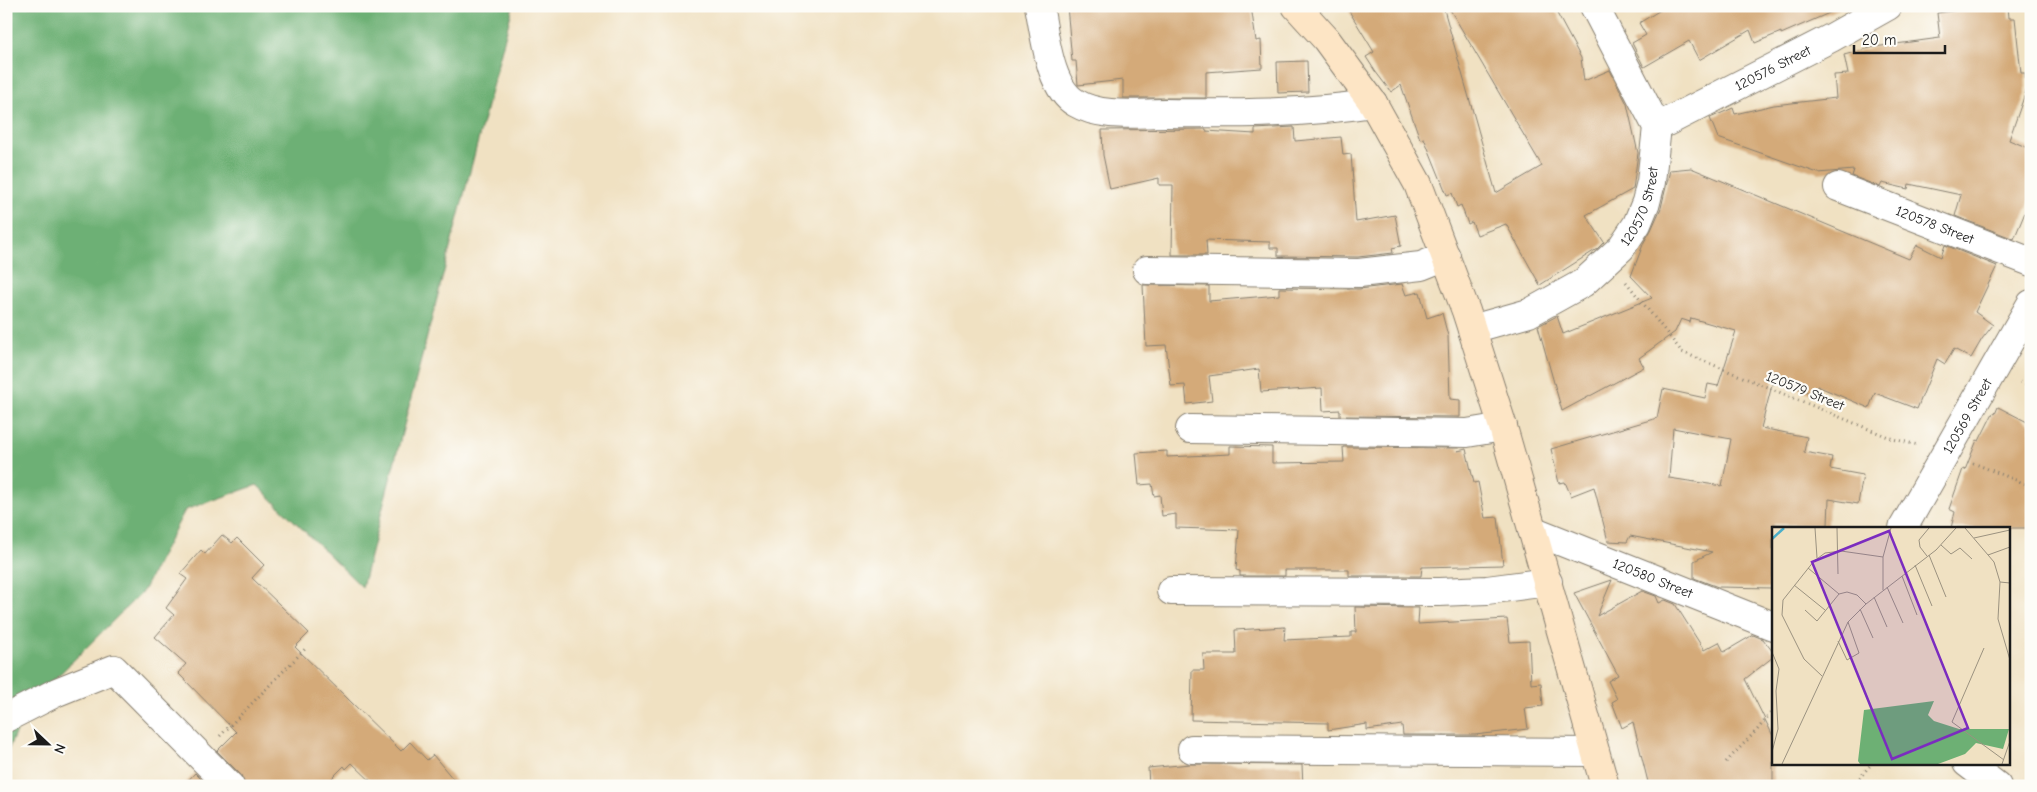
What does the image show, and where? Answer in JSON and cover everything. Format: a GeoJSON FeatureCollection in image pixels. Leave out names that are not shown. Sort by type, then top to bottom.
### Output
{"type":"FeatureCollection","features":[{"type":"Feature","properties":{"kind":"street"},"geometry":{"type":"LineString","coordinates":[[1039,6],[1051,63],[1060,88],[1075,103],[1102,112],[1232,114],[1330,110],[1373,103]]}},
{"type":"Feature","properties":{"kind":"street"},"geometry":{"type":"LineString","coordinates":[[1296,6],[1326,38],[1373,103],[1418,184],[1472,329],[1503,427],[1605,786]]}},
{"type":"Feature","properties":{"kind":"street"},"geometry":{"type":"LineString","coordinates":[[1594,6],[1657,127]]}},
{"type":"Feature","properties":{"kind":"street","name":"120576 Street"},"geometry":{"type":"LineString","coordinates":[[1657,127],[1832,38],[1888,6]]}},
{"type":"Feature","properties":{"kind":"street","name":"120570 Street"},"geometry":{"type":"LineString","coordinates":[[1472,329],[1529,313],[1583,283],[1621,248],[1637,224],[1646,202],[1651,182],[1657,127]]}},
{"type":"Feature","properties":{"kind":"street","name":"120578 Street"},"geometry":{"type":"LineString","coordinates":[[1838,186],[2031,262]]}},
{"type":"Feature","properties":{"kind":"street"},"geometry":{"type":"LineString","coordinates":[[1147,270],[1360,273],[1421,266],[1446,256]]}},
{"type":"Feature","properties":{"kind":"street","name":"120569 Street"},"geometry":{"type":"LineString","coordinates":[[1904,527],[2031,304]]}},
{"type":"Feature","properties":{"kind":"street"},"geometry":{"type":"LineString","coordinates":[[1190,430],[1467,433],[1503,427]]}},
{"type":"Feature","properties":{"kind":"street","name":"120580 Street"},"geometry":{"type":"LineString","coordinates":[[1532,530],[1772,626]]}},
{"type":"Feature","properties":{"kind":"street"},"geometry":{"type":"LineString","coordinates":[[1171,591],[1439,592],[1487,590],[1548,582]]}},
{"type":"Feature","properties":{"kind":"street"},"geometry":{"type":"LineString","coordinates":[[6,718],[57,692],[114,669],[230,786]]}},
{"type":"Feature","properties":{"kind":"street"},"geometry":{"type":"LineString","coordinates":[[1192,749],[1595,752]]}},
{"type":"Feature","properties":{"kind":"street"},"geometry":{"type":"LineString","coordinates":[[1968,764],[1997,786]]}},
{"type":"Feature","properties":{"kind":"path","name":"120579 Street"},"geometry":{"type":"LineString","coordinates":[[1609,261],[1682,352],[1893,439],[1947,453],[2031,486]]}},
{"type":"Feature","properties":{"kind":"path"},"geometry":{"type":"LineString","coordinates":[[200,756],[306,648]]}},
{"type":"Feature","properties":{"kind":"path"},"geometry":{"type":"LineString","coordinates":[[1726,762],[1758,729],[1772,711]]}},
{"type":"Feature","properties":{"kind":"path"},"geometry":{"type":"LineString","coordinates":[[1853,786],[1871,764]]}},
{"type":"Feature","properties":{"kind":"green space"},"geometry":{"type":"Polygon","coordinates":[[[6,6],[513,6],[362,587],[257,485],[185,510],[143,591],[26,708],[6,755],[6,6]]]}},
{"type":"Feature","properties":{"kind":"building"},"geometry":{"type":"Polygon","coordinates":[[[1067,6],[1251,6],[1256,41],[1261,40],[1262,68],[1206,72],[1206,98],[1123,98],[1123,80],[1078,85],[1076,61],[1072,61],[1067,6]]]}},
{"type":"Feature","properties":{"kind":"building"},"geometry":{"type":"Polygon","coordinates":[[[1346,6],[1443,6],[1496,193],[1542,166],[1448,6],[1553,6],[1581,58],[1584,81],[1610,70],[1627,104],[1638,153],[1633,189],[1586,215],[1604,242],[1597,249],[1540,285],[1506,224],[1477,235],[1472,222],[1468,224],[1461,205],[1457,207],[1452,193],[1447,195],[1424,138],[1420,139],[1401,85],[1391,92],[1375,71],[1366,57],[1374,52],[1346,6]]]}},
{"type":"Feature","properties":{"kind":"building"},"geometry":{"type":"Polygon","coordinates":[[[1667,6],[1843,7],[1781,34],[1781,32],[1755,43],[1750,30],[1699,60],[1689,41],[1644,67],[1632,43],[1646,35],[1639,23],[1667,6]]]}},
{"type":"Feature","properties":{"kind":"building"},"geometry":{"type":"Polygon","coordinates":[[[1974,6],[2008,6],[2009,18],[2015,18],[2021,73],[2025,73],[2026,91],[2009,140],[2031,149],[2031,198],[2014,239],[1955,216],[1961,195],[1909,184],[1908,189],[1882,183],[1880,187],[1852,176],[1854,170],[1818,173],[1718,138],[1710,118],[1733,108],[1735,114],[1774,105],[1836,98],[1834,75],[1848,74],[1844,55],[1874,47],[1940,38],[1937,13],[1975,8],[1974,6]]]}},
{"type":"Feature","properties":{"kind":"building"},"geometry":{"type":"Polygon","coordinates":[[[1307,61],[1308,92],[1278,93],[1277,62],[1307,61]]]}},
{"type":"Feature","properties":{"kind":"building"},"geometry":{"type":"Polygon","coordinates":[[[1294,127],[1295,141],[1341,137],[1343,155],[1351,154],[1356,222],[1395,215],[1401,246],[1392,248],[1393,253],[1358,257],[1278,256],[1278,248],[1270,248],[1270,242],[1206,240],[1207,255],[1172,255],[1173,185],[1159,185],[1159,178],[1110,189],[1103,155],[1102,130],[1206,129],[1206,131],[1255,134],[1255,129],[1294,127]]]}},
{"type":"Feature","properties":{"kind":"building"},"geometry":{"type":"Polygon","coordinates":[[[1691,168],[1909,259],[1917,245],[1941,257],[1945,245],[1997,266],[1975,312],[1993,325],[1971,358],[1954,349],[1945,364],[1937,359],[1917,409],[1875,393],[1869,408],[1817,386],[1814,395],[1774,377],[1761,428],[1807,437],[1804,452],[1832,457],[1830,469],[1863,475],[1858,504],[1829,499],[1828,525],[1773,524],[1772,588],[1718,587],[1694,578],[1694,561],[1712,552],[1630,536],[1627,542],[1608,541],[1594,487],[1571,496],[1565,482],[1559,483],[1551,449],[1657,418],[1663,389],[1705,398],[1708,384],[1718,386],[1736,331],[1691,318],[1690,322],[1681,319],[1675,332],[1639,358],[1644,367],[1562,411],[1538,326],[1557,316],[1563,334],[1652,298],[1631,276],[1644,242],[1661,208],[1670,170],[1691,168]],[[1673,428],[1669,478],[1722,486],[1731,439],[1673,428]]]}},
{"type":"Feature","properties":{"kind":"building"},"geometry":{"type":"Polygon","coordinates":[[[1402,284],[1406,295],[1420,292],[1427,318],[1442,313],[1448,336],[1450,399],[1460,400],[1460,417],[1340,416],[1340,410],[1323,411],[1322,388],[1261,392],[1259,369],[1209,376],[1212,401],[1187,404],[1185,385],[1171,386],[1166,345],[1146,346],[1143,285],[1209,286],[1209,301],[1279,295],[1279,288],[1359,289],[1402,284]]]}},
{"type":"Feature","properties":{"kind":"building"},"geometry":{"type":"Polygon","coordinates":[[[1998,407],[2031,424],[2031,528],[1951,527],[1955,512],[1949,509],[1963,469],[1965,470],[1977,440],[1979,441],[1993,413],[1995,414],[1998,407]]]}},
{"type":"Feature","properties":{"kind":"building"},"geometry":{"type":"Polygon","coordinates":[[[1230,446],[1272,447],[1272,463],[1344,462],[1343,447],[1459,448],[1458,451],[1466,449],[1474,483],[1478,482],[1485,518],[1498,517],[1503,565],[1422,567],[1421,576],[1349,576],[1349,570],[1285,570],[1285,576],[1240,576],[1240,571],[1236,570],[1239,530],[1176,528],[1176,514],[1162,516],[1160,495],[1154,496],[1152,484],[1139,485],[1136,453],[1167,451],[1167,457],[1230,454],[1230,446]]]}},
{"type":"Feature","properties":{"kind":"building"},"geometry":{"type":"Polygon","coordinates":[[[222,535],[232,543],[237,538],[264,565],[252,578],[309,633],[295,647],[401,751],[410,742],[427,760],[433,755],[459,786],[376,786],[352,763],[346,769],[344,766],[324,786],[245,786],[241,775],[217,751],[236,732],[178,673],[186,664],[155,637],[174,615],[166,608],[187,579],[180,574],[201,550],[205,554],[222,535]]]}},
{"type":"Feature","properties":{"kind":"building"},"geometry":{"type":"Polygon","coordinates":[[[1612,580],[1597,616],[1642,591],[1656,596],[1659,603],[1665,600],[1675,604],[1704,650],[1719,642],[1724,652],[1753,635],[1763,639],[1772,651],[1772,658],[1745,679],[1772,734],[1773,786],[1649,786],[1633,722],[1622,728],[1612,702],[1617,699],[1608,681],[1618,675],[1574,593],[1612,580]]]}},
{"type":"Feature","properties":{"kind":"building"},"geometry":{"type":"Polygon","coordinates":[[[1355,607],[1419,608],[1418,624],[1507,619],[1510,642],[1529,641],[1531,684],[1541,683],[1543,706],[1525,708],[1528,729],[1475,735],[1403,735],[1402,725],[1367,730],[1367,724],[1328,730],[1328,723],[1191,720],[1192,670],[1204,670],[1203,654],[1236,654],[1235,630],[1285,627],[1284,640],[1351,637],[1351,632],[1356,632],[1355,607]]]}},
{"type":"Feature","properties":{"kind":"building"},"geometry":{"type":"Polygon","coordinates":[[[1190,764],[1302,765],[1303,786],[1149,786],[1148,768],[1190,764]]]}},
{"type":"Feature","properties":{"kind":"building"},"geometry":{"type":"Polygon","coordinates":[[[195,773],[208,786],[183,786],[195,773]]]}}]}
